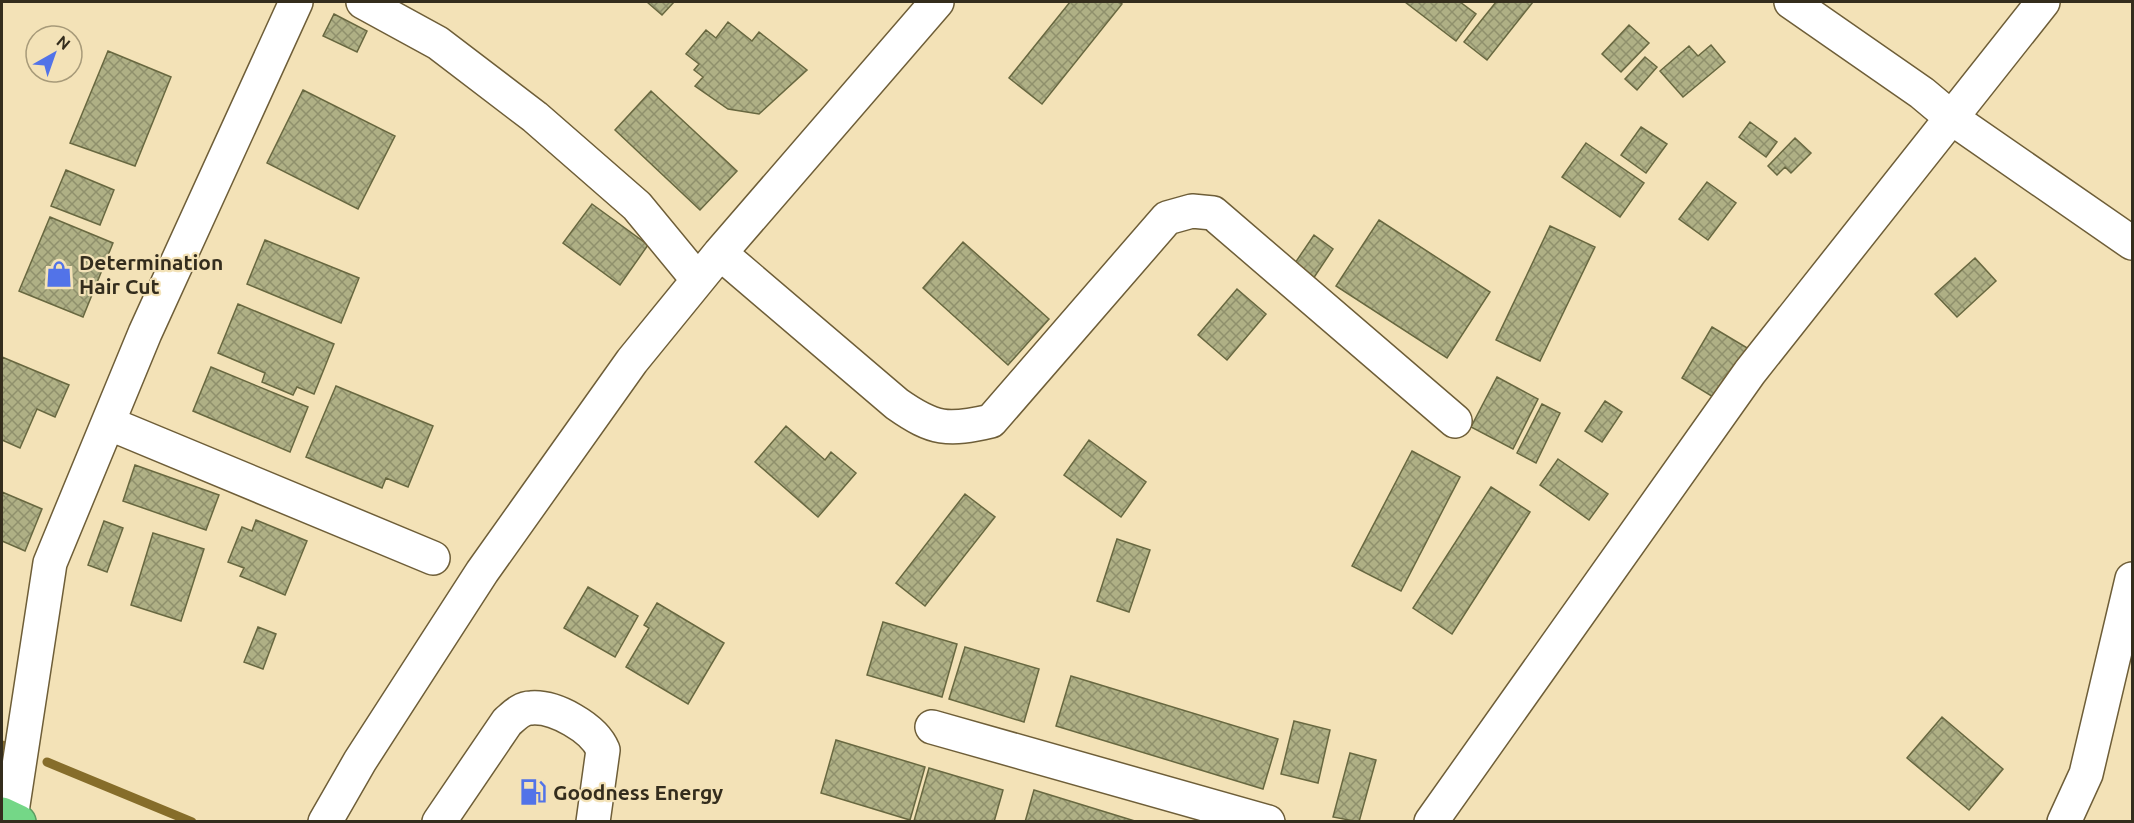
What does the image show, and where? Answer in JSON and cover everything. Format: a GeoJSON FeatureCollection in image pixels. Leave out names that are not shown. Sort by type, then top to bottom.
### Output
{"type":"FeatureCollection","features":[{"type":"Feature","properties":{"kind":"street"},"geometry":{"type":"LineString","coordinates":[[10,818],[50,563],[145,333],[296,2]]}},
{"type":"Feature","properties":{"kind":"street"},"geometry":{"type":"LineString","coordinates":[[363,2],[438,43],[536,117],[637,206],[698,280]]}},
{"type":"Feature","properties":{"kind":"street"},"geometry":{"type":"LineString","coordinates":[[325,822],[360,761],[482,572],[632,360],[720,253],[937,2]]}},
{"type":"Feature","properties":{"kind":"street"},"geometry":{"type":"LineString","coordinates":[[1791,2],[1922,93],[1953,119],[2133,243]]}},
{"type":"Feature","properties":{"kind":"street"},"geometry":{"type":"LineString","coordinates":[[1431,822],[1750,372],[1953,119],[2043,2]]}},
{"type":"Feature","properties":{"kind":"street"},"geometry":{"type":"LineString","coordinates":[[720,253],[897,404],[921,421],[956,429],[991,422],[1167,218],[1192,211],[1213,213],[1455,421]]}},
{"type":"Feature","properties":{"kind":"street"},"geometry":{"type":"LineString","coordinates":[[108,423],[433,558]]}},
{"type":"Feature","properties":{"kind":"street"},"geometry":{"type":"LineString","coordinates":[[2064,822],[2086,774],[2133,579]]}},
{"type":"Feature","properties":{"kind":"street"},"geometry":{"type":"LineString","coordinates":[[449,819],[507,722],[520,711],[532,707],[566,716],[598,739],[603,750],[593,822]]}},
{"type":"Feature","properties":{"kind":"street"},"geometry":{"type":"LineString","coordinates":[[932,727],[1268,822]]}},
{"type":"Feature","properties":{"kind":"building"},"geometry":{"type":"Polygon","coordinates":[[[647,2],[674,2],[662,15],[647,2]]]}},
{"type":"Feature","properties":{"kind":"building"},"geometry":{"type":"Polygon","coordinates":[[[1070,2],[1119,2],[1122,4],[1042,104],[1009,78],[1070,2]]]}},
{"type":"Feature","properties":{"kind":"building"},"geometry":{"type":"Polygon","coordinates":[[[1405,2],[1460,2],[1476,14],[1456,41],[1405,2]]]}},
{"type":"Feature","properties":{"kind":"building"},"geometry":{"type":"Polygon","coordinates":[[[1496,2],[1533,2],[1487,60],[1464,42],[1496,2]]]}},
{"type":"Feature","properties":{"kind":"building"},"geometry":{"type":"Polygon","coordinates":[[[334,14],[367,31],[357,52],[323,36],[334,14]]]}},
{"type":"Feature","properties":{"kind":"building"},"geometry":{"type":"Polygon","coordinates":[[[728,22],[752,41],[759,32],[807,70],[759,114],[728,109],[695,86],[703,77],[694,70],[699,64],[686,54],[706,30],[716,38],[728,22]]]}},
{"type":"Feature","properties":{"kind":"building"},"geometry":{"type":"Polygon","coordinates":[[[1629,25],[1649,43],[1621,72],[1602,54],[1629,25]]]}},
{"type":"Feature","properties":{"kind":"building"},"geometry":{"type":"Polygon","coordinates":[[[1711,45],[1725,62],[1683,97],[1660,71],[1689,46],[1698,56],[1711,45]]]}},
{"type":"Feature","properties":{"kind":"building"},"geometry":{"type":"Polygon","coordinates":[[[108,51],[171,77],[135,166],[70,143],[108,51]]]}},
{"type":"Feature","properties":{"kind":"building"},"geometry":{"type":"Polygon","coordinates":[[[1645,57],[1657,67],[1637,90],[1625,79],[1645,57]]]}},
{"type":"Feature","properties":{"kind":"building"},"geometry":{"type":"Polygon","coordinates":[[[303,90],[395,136],[358,209],[267,163],[303,90]]]}},
{"type":"Feature","properties":{"kind":"building"},"geometry":{"type":"Polygon","coordinates":[[[651,91],[737,171],[700,210],[615,130],[651,91]]]}},
{"type":"Feature","properties":{"kind":"building"},"geometry":{"type":"Polygon","coordinates":[[[1750,122],[1777,142],[1766,157],[1739,137],[1750,122]]]}},
{"type":"Feature","properties":{"kind":"building"},"geometry":{"type":"Polygon","coordinates":[[[1641,127],[1667,144],[1646,173],[1621,155],[1641,127]]]}},
{"type":"Feature","properties":{"kind":"building"},"geometry":{"type":"Polygon","coordinates":[[[1795,138],[1811,153],[1791,173],[1785,167],[1777,175],[1768,166],[1795,138]]]}},
{"type":"Feature","properties":{"kind":"building"},"geometry":{"type":"Polygon","coordinates":[[[1586,143],[1644,183],[1620,217],[1562,177],[1586,143]]]}},
{"type":"Feature","properties":{"kind":"building"},"geometry":{"type":"Polygon","coordinates":[[[66,170],[114,190],[100,225],[51,206],[66,170]]]}},
{"type":"Feature","properties":{"kind":"building"},"geometry":{"type":"Polygon","coordinates":[[[1707,182],[1736,203],[1708,240],[1679,219],[1707,182]]]}},
{"type":"Feature","properties":{"kind":"building"},"geometry":{"type":"Polygon","coordinates":[[[592,204],[648,245],[620,285],[563,243],[592,204]]]}},
{"type":"Feature","properties":{"kind":"building"},"geometry":{"type":"Polygon","coordinates":[[[50,217],[113,243],[83,317],[19,291],[50,217]]]}},
{"type":"Feature","properties":{"kind":"building"},"geometry":{"type":"Polygon","coordinates":[[[1379,220],[1490,292],[1447,358],[1336,286],[1379,220]]]}},
{"type":"Feature","properties":{"kind":"building"},"geometry":{"type":"Polygon","coordinates":[[[1550,226],[1595,247],[1540,361],[1496,340],[1550,226]]]}},
{"type":"Feature","properties":{"kind":"building"},"geometry":{"type":"Polygon","coordinates":[[[1314,235],[1333,249],[1313,279],[1293,266],[1314,235]]]}},
{"type":"Feature","properties":{"kind":"building"},"geometry":{"type":"Polygon","coordinates":[[[265,240],[359,278],[341,323],[247,284],[265,240]]]}},
{"type":"Feature","properties":{"kind":"building"},"geometry":{"type":"Polygon","coordinates":[[[963,242],[1049,319],[1008,365],[923,288],[963,242]]]}},
{"type":"Feature","properties":{"kind":"building"},"geometry":{"type":"Polygon","coordinates":[[[1975,258],[1996,281],[1957,317],[1935,294],[1975,258]]]}},
{"type":"Feature","properties":{"kind":"building"},"geometry":{"type":"Polygon","coordinates":[[[1237,289],[1266,314],[1227,360],[1198,335],[1237,289]]]}},
{"type":"Feature","properties":{"kind":"building"},"geometry":{"type":"Polygon","coordinates":[[[238,304],[334,344],[314,394],[297,387],[293,395],[262,382],[265,373],[218,353],[238,304]]]}},
{"type":"Feature","properties":{"kind":"building"},"geometry":{"type":"Polygon","coordinates":[[[1712,327],[1749,349],[1718,400],[1682,378],[1712,327]]]}},
{"type":"Feature","properties":{"kind":"building"},"geometry":{"type":"Polygon","coordinates":[[[2,357],[69,385],[55,417],[37,409],[20,448],[2,440],[2,357]]]}},
{"type":"Feature","properties":{"kind":"building"},"geometry":{"type":"Polygon","coordinates":[[[211,367],[308,407],[290,452],[193,411],[211,367]]]}},
{"type":"Feature","properties":{"kind":"building"},"geometry":{"type":"Polygon","coordinates":[[[1497,377],[1538,399],[1513,449],[1471,427],[1497,377]]]}},
{"type":"Feature","properties":{"kind":"building"},"geometry":{"type":"Polygon","coordinates":[[[336,386],[433,426],[408,487],[386,478],[382,488],[306,457],[336,386]]]}},
{"type":"Feature","properties":{"kind":"building"},"geometry":{"type":"Polygon","coordinates":[[[1605,401],[1622,412],[1602,442],[1585,431],[1605,401]]]}},
{"type":"Feature","properties":{"kind":"building"},"geometry":{"type":"Polygon","coordinates":[[[1542,404],[1560,413],[1536,463],[1517,453],[1542,404]]]}},
{"type":"Feature","properties":{"kind":"building"},"geometry":{"type":"Polygon","coordinates":[[[786,426],[825,460],[831,452],[856,473],[818,517],[755,462],[786,426]]]}},
{"type":"Feature","properties":{"kind":"building"},"geometry":{"type":"Polygon","coordinates":[[[1089,440],[1146,482],[1121,517],[1064,475],[1089,440]]]}},
{"type":"Feature","properties":{"kind":"building"},"geometry":{"type":"Polygon","coordinates":[[[1412,451],[1460,477],[1401,591],[1352,566],[1412,451]]]}},
{"type":"Feature","properties":{"kind":"building"},"geometry":{"type":"Polygon","coordinates":[[[1558,459],[1608,494],[1589,520],[1540,485],[1558,459]]]}},
{"type":"Feature","properties":{"kind":"building"},"geometry":{"type":"Polygon","coordinates":[[[135,465],[219,495],[206,530],[123,501],[135,465]]]}},
{"type":"Feature","properties":{"kind":"building"},"geometry":{"type":"Polygon","coordinates":[[[1491,487],[1530,512],[1452,634],[1413,608],[1491,487]]]}},
{"type":"Feature","properties":{"kind":"building"},"geometry":{"type":"Polygon","coordinates":[[[2,492],[42,509],[25,551],[2,541],[2,492]]]}},
{"type":"Feature","properties":{"kind":"building"},"geometry":{"type":"Polygon","coordinates":[[[965,494],[995,517],[925,606],[896,583],[965,494]]]}},
{"type":"Feature","properties":{"kind":"building"},"geometry":{"type":"Polygon","coordinates":[[[256,520],[307,541],[285,595],[240,576],[244,568],[228,562],[242,527],[252,531],[256,520]]]}},
{"type":"Feature","properties":{"kind":"building"},"geometry":{"type":"Polygon","coordinates":[[[104,521],[123,528],[107,572],[88,565],[104,521]]]}},
{"type":"Feature","properties":{"kind":"building"},"geometry":{"type":"Polygon","coordinates":[[[153,533],[204,549],[181,621],[131,605],[153,533]]]}},
{"type":"Feature","properties":{"kind":"building"},"geometry":{"type":"Polygon","coordinates":[[[1117,539],[1150,550],[1129,612],[1097,601],[1117,539]]]}},
{"type":"Feature","properties":{"kind":"building"},"geometry":{"type":"Polygon","coordinates":[[[588,587],[638,616],[615,657],[564,628],[588,587]]]}},
{"type":"Feature","properties":{"kind":"building"},"geometry":{"type":"Polygon","coordinates":[[[657,603],[724,643],[688,704],[626,667],[649,628],[644,625],[657,603]]]}},
{"type":"Feature","properties":{"kind":"building"},"geometry":{"type":"Polygon","coordinates":[[[883,622],[957,644],[942,697],[867,675],[883,622]]]}},
{"type":"Feature","properties":{"kind":"building"},"geometry":{"type":"Polygon","coordinates":[[[258,627],[276,634],[263,669],[244,662],[258,627]]]}},
{"type":"Feature","properties":{"kind":"building"},"geometry":{"type":"Polygon","coordinates":[[[965,647],[1039,669],[1024,722],[949,699],[965,647]]]}},
{"type":"Feature","properties":{"kind":"building"},"geometry":{"type":"Polygon","coordinates":[[[1071,676],[1278,739],[1263,789],[1056,726],[1071,676]]]}},
{"type":"Feature","properties":{"kind":"building"},"geometry":{"type":"Polygon","coordinates":[[[1942,717],[2003,769],[1969,810],[1907,758],[1942,717]]]}},
{"type":"Feature","properties":{"kind":"building"},"geometry":{"type":"Polygon","coordinates":[[[1294,721],[1330,730],[1318,783],[1281,774],[1294,721]]]}},
{"type":"Feature","properties":{"kind":"building"},"geometry":{"type":"Polygon","coordinates":[[[836,740],[925,767],[910,820],[821,793],[836,740]]]}},
{"type":"Feature","properties":{"kind":"building"},"geometry":{"type":"Polygon","coordinates":[[[1350,753],[1376,760],[1359,822],[1333,817],[1350,753]]]}},
{"type":"Feature","properties":{"kind":"building"},"geometry":{"type":"Polygon","coordinates":[[[929,768],[1003,790],[994,822],[914,821],[929,768]]]}},
{"type":"Feature","properties":{"kind":"building"},"geometry":{"type":"Polygon","coordinates":[[[1034,790],[1138,822],[1025,822],[1034,790]]]}},
{"type":"Feature","properties":{"kind":"waterway"},"geometry":{"type":"LineString","coordinates":[[2,745],[10,748]]}},
{"type":"Feature","properties":{"kind":"waterway"},"geometry":{"type":"LineString","coordinates":[[47,762],[192,822]]}},
{"type":"Feature","properties":{"kind":"place","name":"Determination Hair Cut"},"geometry":{"type":"Point","coordinates":[59,274]}},
{"type":"Feature","properties":{"kind":"place","name":"Goodness Energy"},"geometry":{"type":"Point","coordinates":[533,792]}}]}
